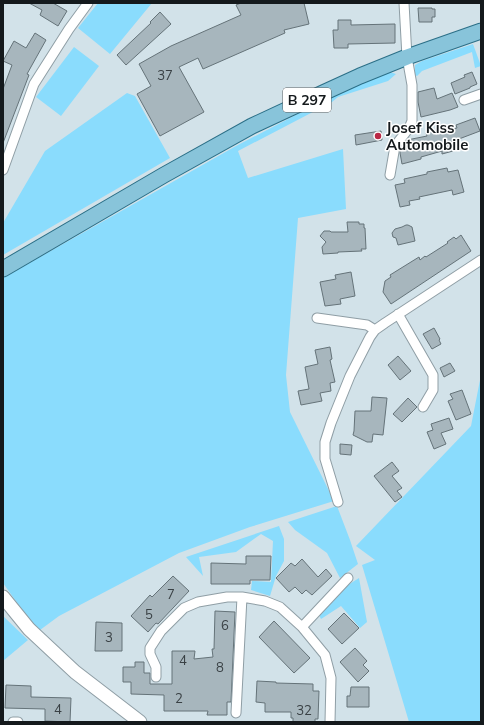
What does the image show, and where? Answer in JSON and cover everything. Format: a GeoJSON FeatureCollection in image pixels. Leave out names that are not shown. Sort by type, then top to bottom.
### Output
{"type":"FeatureCollection","features":[{"type":"Feature","properties":{"kind":"main road","name":"B 297"},"geometry":{"type":"LineString","coordinates":[[3,269],[164,175],[252,126],[360,76],[481,30]]}},
{"type":"Feature","properties":{"kind":"street"},"geometry":{"type":"LineString","coordinates":[[3,170],[34,84],[69,29],[88,3]]}},
{"type":"Feature","properties":{"kind":"street"},"geometry":{"type":"LineString","coordinates":[[390,175],[395,146],[409,128],[412,121],[412,85],[407,57],[404,3]]}},
{"type":"Feature","properties":{"kind":"street"},"geometry":{"type":"LineString","coordinates":[[464,100],[481,94]]}},
{"type":"Feature","properties":{"kind":"street"},"geometry":{"type":"LineString","coordinates":[[338,502],[324,459],[325,442],[350,376],[370,337],[375,330],[398,314],[481,260]]}},
{"type":"Feature","properties":{"kind":"street"},"geometry":{"type":"LineString","coordinates":[[398,314],[433,375],[433,390],[423,407]]}},
{"type":"Feature","properties":{"kind":"street"},"geometry":{"type":"LineString","coordinates":[[317,318],[367,324],[375,330]]}},
{"type":"Feature","properties":{"kind":"street"},"geometry":{"type":"LineString","coordinates":[[302,627],[348,578]]}},
{"type":"Feature","properties":{"kind":"street"},"geometry":{"type":"LineString","coordinates":[[156,677],[156,667],[150,654],[150,648],[161,631],[184,608],[198,602],[227,597],[242,597],[265,601],[280,607],[302,627],[325,655],[331,678],[330,722]]}},
{"type":"Feature","properties":{"kind":"street"},"geometry":{"type":"LineString","coordinates":[[236,713],[242,597]]}},
{"type":"Feature","properties":{"kind":"street"},"geometry":{"type":"LineString","coordinates":[[3,598],[29,629],[75,672],[140,722]]}},
{"type":"Feature","properties":{"kind":"street"},"geometry":{"type":"LineString","coordinates":[[13,722],[18,722]]}},
{"type":"Feature","properties":{"kind":"shaded area"},"geometry":{"type":"Polygon","coordinates":[[[98,3],[152,3],[110,54],[78,28],[98,3]]]}},
{"type":"Feature","properties":{"kind":"shaded area"},"geometry":{"type":"Polygon","coordinates":[[[473,44],[481,66],[475,68],[472,52],[422,71],[417,76],[415,75],[415,65],[422,61],[473,44]]]}},
{"type":"Feature","properties":{"kind":"shaded area"},"geometry":{"type":"Polygon","coordinates":[[[74,47],[99,66],[61,116],[36,97],[74,47]]]}},
{"type":"Feature","properties":{"kind":"shaded area"},"geometry":{"type":"Polygon","coordinates":[[[390,72],[396,74],[388,81],[338,97],[332,102],[238,151],[248,178],[343,149],[346,209],[298,218],[286,375],[290,412],[334,501],[250,527],[179,553],[59,616],[40,630],[32,624],[3,583],[3,278],[236,146],[338,93],[390,72]]]}},
{"type":"Feature","properties":{"kind":"shaded area"},"geometry":{"type":"Polygon","coordinates":[[[127,93],[135,96],[170,158],[3,255],[3,223],[45,151],[127,93]]]}},
{"type":"Feature","properties":{"kind":"shaded area"},"geometry":{"type":"Polygon","coordinates":[[[481,375],[481,722],[409,722],[362,565],[375,560],[356,546],[471,426],[481,375]]]}},
{"type":"Feature","properties":{"kind":"shaded area"},"geometry":{"type":"Polygon","coordinates":[[[337,506],[358,564],[340,578],[327,553],[295,530],[288,522],[337,506]]]}},
{"type":"Feature","properties":{"kind":"shaded area"},"geometry":{"type":"Polygon","coordinates":[[[279,526],[284,539],[284,561],[276,576],[270,596],[251,590],[252,581],[271,582],[273,541],[261,534],[236,552],[199,557],[203,576],[186,557],[279,526]]]}},
{"type":"Feature","properties":{"kind":"shaded area"},"geometry":{"type":"Polygon","coordinates":[[[359,578],[367,622],[360,628],[341,606],[321,619],[319,615],[348,585],[359,578]]]}},
{"type":"Feature","properties":{"kind":"shaded area"},"geometry":{"type":"Polygon","coordinates":[[[3,616],[28,640],[3,661],[3,616]]]}},
{"type":"Feature","properties":{"kind":"building"},"geometry":{"type":"Polygon","coordinates":[[[29,3],[53,3],[67,11],[58,26],[40,15],[42,10],[29,3]]]}},
{"type":"Feature","properties":{"kind":"building"},"geometry":{"type":"Polygon","coordinates":[[[241,3],[304,3],[309,24],[284,30],[285,33],[203,69],[198,58],[179,67],[204,112],[160,136],[137,94],[151,86],[139,64],[171,46],[241,15],[236,5],[241,3]]]}},
{"type":"Feature","properties":{"kind":"building"},"geometry":{"type":"Polygon","coordinates":[[[418,8],[435,9],[435,17],[432,17],[432,22],[419,22],[418,8]]]}},
{"type":"Feature","properties":{"kind":"building"},"geometry":{"type":"Polygon","coordinates":[[[160,12],[171,24],[126,65],[117,55],[151,23],[150,22],[160,12]]]}},
{"type":"Feature","properties":{"kind":"building"},"geometry":{"type":"Polygon","coordinates":[[[338,20],[351,20],[351,25],[395,24],[395,43],[348,44],[348,48],[334,48],[333,30],[338,30],[338,20]]]}},
{"type":"Feature","properties":{"kind":"building"},"geometry":{"type":"Polygon","coordinates":[[[35,33],[46,40],[27,74],[29,75],[3,143],[3,89],[12,65],[3,61],[14,41],[26,48],[35,33]]]}},
{"type":"Feature","properties":{"kind":"building"},"geometry":{"type":"Polygon","coordinates":[[[472,72],[477,84],[455,94],[451,83],[472,72]]]}},
{"type":"Feature","properties":{"kind":"building"},"geometry":{"type":"Polygon","coordinates":[[[434,88],[437,99],[452,93],[458,107],[421,117],[418,92],[434,88]]]}},
{"type":"Feature","properties":{"kind":"building"},"geometry":{"type":"Polygon","coordinates":[[[475,118],[480,131],[451,142],[453,151],[442,154],[442,151],[402,164],[400,150],[407,148],[407,140],[427,136],[426,133],[436,130],[437,133],[457,128],[456,125],[475,118]]]}},
{"type":"Feature","properties":{"kind":"building"},"geometry":{"type":"Polygon","coordinates":[[[381,131],[382,140],[356,145],[355,135],[381,131]]]}},
{"type":"Feature","properties":{"kind":"building"},"geometry":{"type":"Polygon","coordinates":[[[447,168],[448,172],[458,170],[464,192],[453,195],[452,190],[419,197],[420,199],[409,201],[410,205],[400,207],[395,185],[405,183],[404,179],[447,168]]]}},
{"type":"Feature","properties":{"kind":"building"},"geometry":{"type":"Polygon","coordinates":[[[347,222],[359,222],[359,224],[364,224],[366,249],[361,249],[362,251],[323,254],[322,247],[326,242],[320,236],[324,231],[348,232],[347,222]]]}},
{"type":"Feature","properties":{"kind":"building"},"geometry":{"type":"Polygon","coordinates":[[[406,225],[412,227],[415,241],[398,245],[396,238],[393,237],[392,233],[395,229],[406,225]]]}},
{"type":"Feature","properties":{"kind":"building"},"geometry":{"type":"Polygon","coordinates":[[[461,235],[471,251],[391,304],[383,292],[385,281],[391,277],[390,275],[419,257],[420,260],[425,256],[426,257],[448,243],[447,242],[454,237],[456,239],[461,235]]]}},
{"type":"Feature","properties":{"kind":"building"},"geometry":{"type":"Polygon","coordinates":[[[351,272],[355,296],[340,299],[341,304],[325,306],[320,282],[336,279],[335,275],[351,272]]]}},
{"type":"Feature","properties":{"kind":"building"},"geometry":{"type":"Polygon","coordinates":[[[434,328],[441,344],[432,349],[423,334],[434,328]]]}},
{"type":"Feature","properties":{"kind":"building"},"geometry":{"type":"Polygon","coordinates":[[[330,347],[332,359],[330,360],[335,382],[330,383],[331,391],[320,393],[322,401],[301,405],[298,391],[309,389],[305,367],[318,364],[315,350],[330,347]]]}},
{"type":"Feature","properties":{"kind":"building"},"geometry":{"type":"Polygon","coordinates":[[[398,356],[411,371],[400,380],[388,365],[398,356]]]}},
{"type":"Feature","properties":{"kind":"building"},"geometry":{"type":"Polygon","coordinates":[[[450,363],[455,371],[444,377],[440,368],[450,363]]]}},
{"type":"Feature","properties":{"kind":"building"},"geometry":{"type":"Polygon","coordinates":[[[462,390],[471,414],[456,420],[448,401],[453,399],[450,394],[462,390]]]}},
{"type":"Feature","properties":{"kind":"building"},"geometry":{"type":"Polygon","coordinates":[[[372,397],[387,398],[383,435],[373,434],[372,442],[367,442],[353,435],[355,411],[371,411],[372,397]]]}},
{"type":"Feature","properties":{"kind":"building"},"geometry":{"type":"Polygon","coordinates":[[[408,398],[417,407],[402,422],[393,414],[408,398]]]}},
{"type":"Feature","properties":{"kind":"building"},"geometry":{"type":"Polygon","coordinates":[[[449,418],[453,429],[441,433],[446,444],[434,449],[427,432],[433,430],[431,424],[449,418]]]}},
{"type":"Feature","properties":{"kind":"building"},"geometry":{"type":"Polygon","coordinates":[[[340,444],[352,445],[351,455],[340,454],[340,444]]]}},
{"type":"Feature","properties":{"kind":"building"},"geometry":{"type":"Polygon","coordinates":[[[392,462],[399,471],[392,476],[402,488],[397,491],[402,497],[395,502],[374,476],[392,462]]]}},
{"type":"Feature","properties":{"kind":"building"},"geometry":{"type":"Polygon","coordinates":[[[246,556],[271,556],[270,580],[250,580],[250,584],[211,584],[211,563],[246,564],[246,556]]]}},
{"type":"Feature","properties":{"kind":"building"},"geometry":{"type":"Polygon","coordinates":[[[302,559],[318,577],[326,569],[332,576],[312,595],[306,590],[302,594],[295,587],[289,592],[276,578],[291,563],[295,566],[302,559]]]}},
{"type":"Feature","properties":{"kind":"building"},"geometry":{"type":"Polygon","coordinates":[[[173,576],[189,591],[158,624],[156,623],[148,632],[131,616],[150,595],[152,597],[173,576]]]}},
{"type":"Feature","properties":{"kind":"building"},"geometry":{"type":"Polygon","coordinates":[[[215,611],[235,612],[231,702],[227,702],[227,715],[207,715],[208,711],[164,711],[164,695],[131,694],[131,682],[123,682],[123,667],[135,667],[135,662],[144,662],[144,673],[150,673],[150,684],[172,684],[172,651],[195,651],[194,659],[213,657],[212,649],[214,649],[215,611]]]}},
{"type":"Feature","properties":{"kind":"building"},"geometry":{"type":"Polygon","coordinates":[[[344,613],[359,628],[342,644],[328,629],[344,613]]]}},
{"type":"Feature","properties":{"kind":"building"},"geometry":{"type":"Polygon","coordinates":[[[274,621],[310,658],[294,673],[259,637],[274,621]]]}},
{"type":"Feature","properties":{"kind":"building"},"geometry":{"type":"Polygon","coordinates":[[[96,622],[122,623],[122,651],[95,651],[96,622]]]}},
{"type":"Feature","properties":{"kind":"building"},"geometry":{"type":"Polygon","coordinates":[[[355,648],[367,661],[363,665],[369,671],[358,682],[340,662],[355,648]]]}},
{"type":"Feature","properties":{"kind":"building"},"geometry":{"type":"Polygon","coordinates":[[[257,681],[313,684],[313,691],[319,691],[318,719],[315,719],[315,722],[293,722],[291,712],[265,712],[265,703],[256,702],[257,681]]]}},
{"type":"Feature","properties":{"kind":"building"},"geometry":{"type":"Polygon","coordinates":[[[6,685],[31,686],[31,697],[71,698],[70,722],[45,721],[45,709],[5,708],[6,685]]]}},
{"type":"Feature","properties":{"kind":"building"},"geometry":{"type":"Polygon","coordinates":[[[351,687],[369,687],[369,707],[347,707],[347,696],[350,696],[351,687]]]}},
{"type":"Feature","properties":{"kind":"place","name":"Josef Kiss Automobile"},"geometry":{"type":"Point","coordinates":[378,136]}}]}
